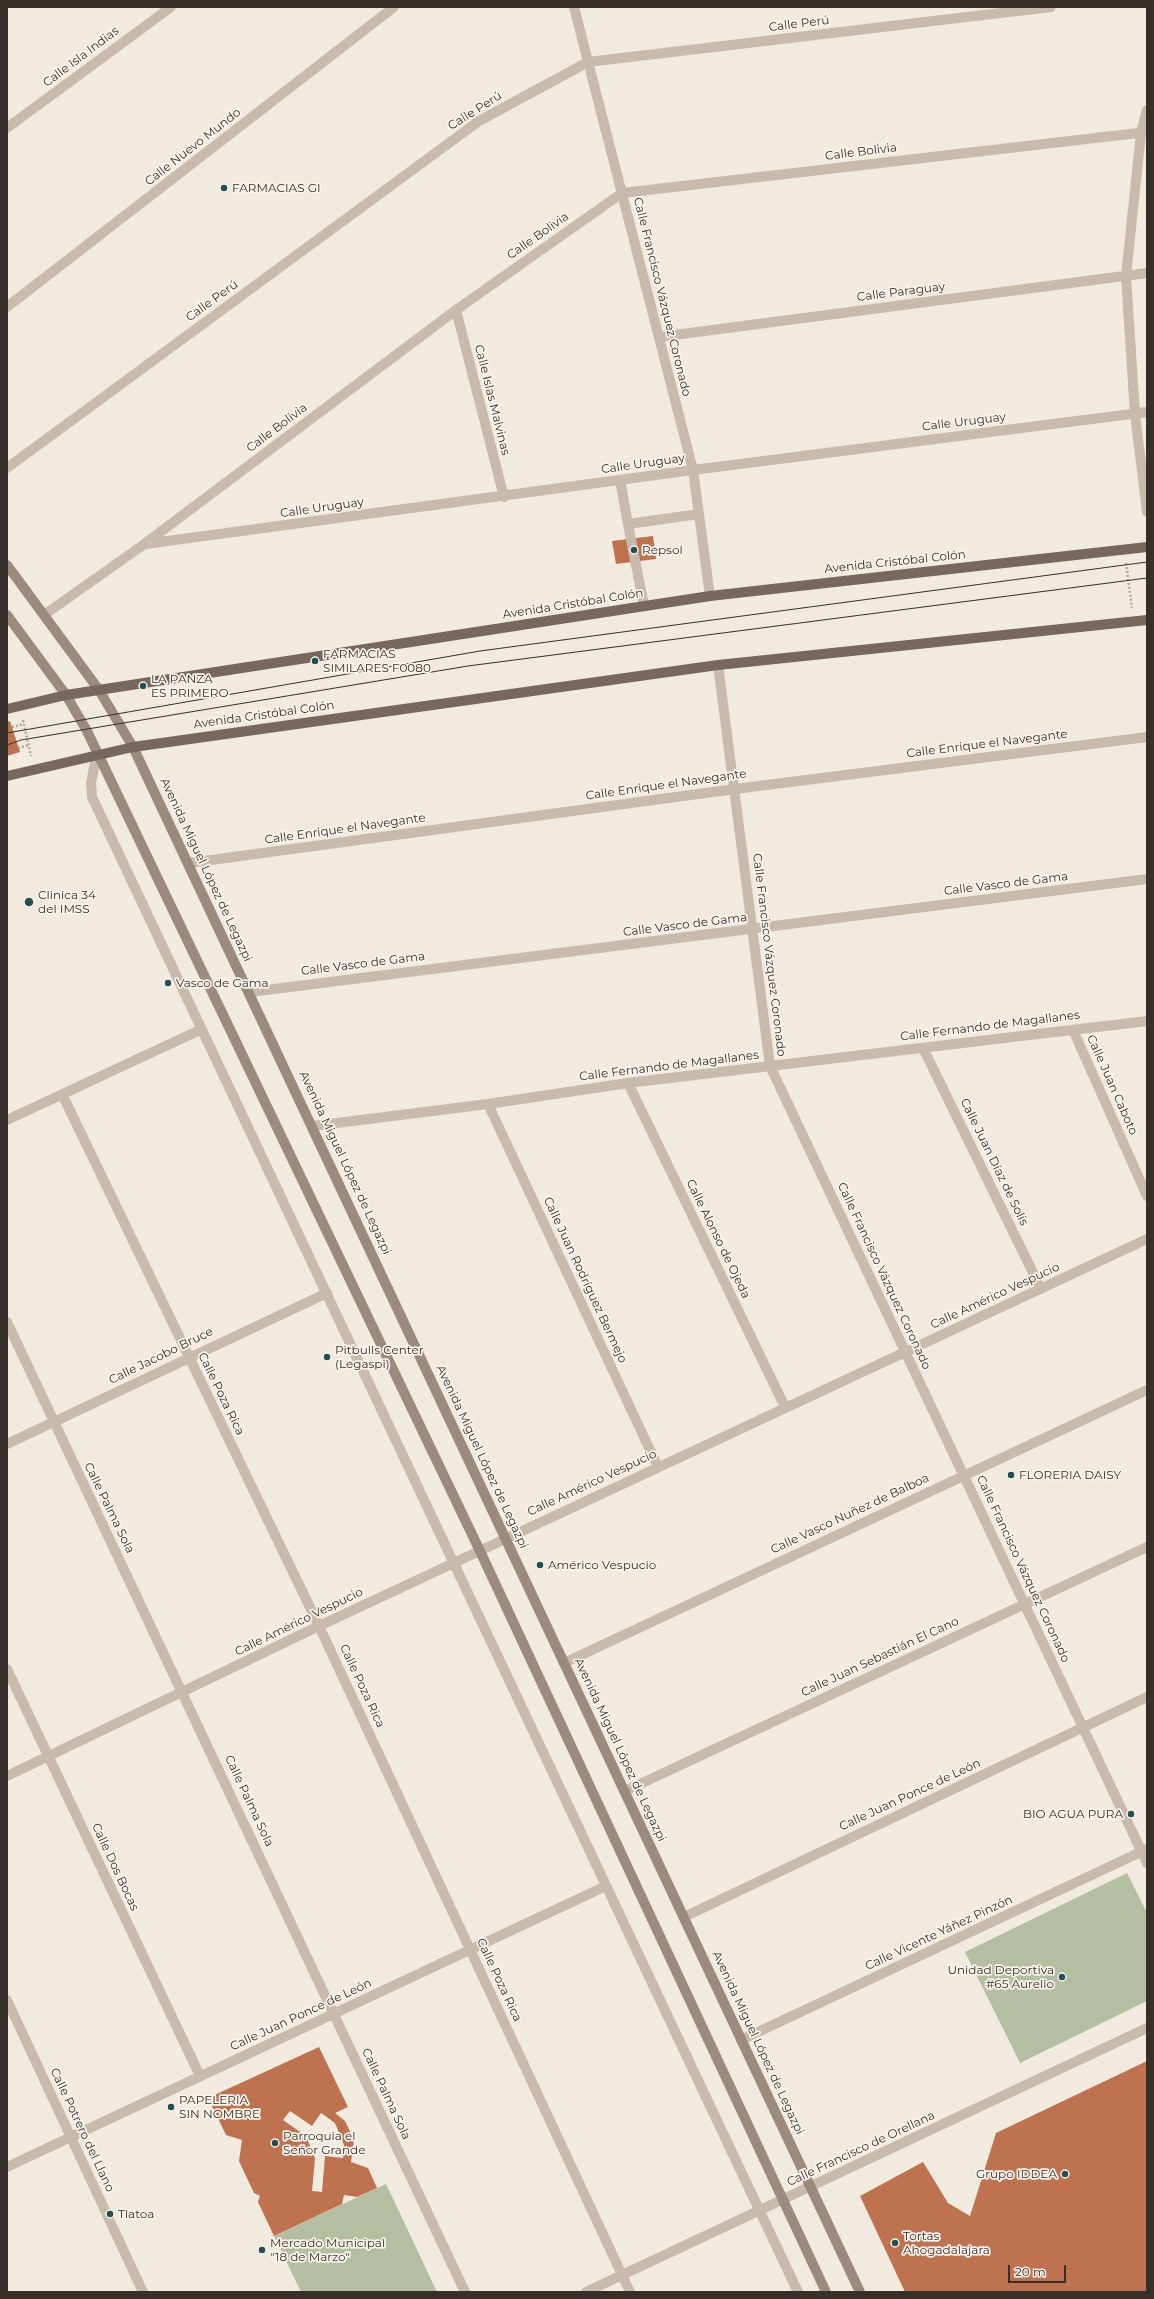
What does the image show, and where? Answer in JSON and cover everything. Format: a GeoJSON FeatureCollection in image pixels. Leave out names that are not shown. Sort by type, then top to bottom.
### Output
{"type":"FeatureCollection","features":[{"type":"Feature","properties":{"kind":"main road","name":"Avenida Cristóbal Colón"},"geometry":{"type":"LineString","coordinates":[[7,709],[66,695],[710,596],[1147,547]]}},
{"type":"Feature","properties":{"kind":"main road","name":"Avenida Miguel López de Legazpi"},"geometry":{"type":"LineString","coordinates":[[7,565],[99,690],[133,747],[250,992],[505,1539],[860,2292]]}},
{"type":"Feature","properties":{"kind":"main road"},"geometry":{"type":"LineString","coordinates":[[9,620],[66,695],[81,719],[480,1551],[826,2292]]}},
{"type":"Feature","properties":{"kind":"main road","name":"Avenida Cristóbal Colón"},"geometry":{"type":"LineString","coordinates":[[7,776],[97,753],[133,747],[718,665],[1147,620]]}},
{"type":"Feature","properties":{"kind":"street","name":"Calle Isla Indias"},"geometry":{"type":"LineString","coordinates":[[7,128],[171,7]]}},
{"type":"Feature","properties":{"kind":"street","name":"Calle Nuevo Mundo"},"geometry":{"type":"LineString","coordinates":[[7,307],[394,7]]}},
{"type":"Feature","properties":{"kind":"street","name":"Calle Francisco Vázquez Coronado"},"geometry":{"type":"LineString","coordinates":[[574,7],[693,470],[710,596]]}},
{"type":"Feature","properties":{"kind":"street","name":"Calle Perú"},"geometry":{"type":"LineString","coordinates":[[7,468],[479,121],[588,62],[1051,7]]}},
{"type":"Feature","properties":{"kind":"street"},"geometry":{"type":"LineString","coordinates":[[1147,110],[1126,276],[1135,414],[1147,512]]}},
{"type":"Feature","properties":{"kind":"street","name":"Calle Bolivia"},"geometry":{"type":"LineString","coordinates":[[44,614],[143,545],[456,310],[622,193],[1144,133]]}},
{"type":"Feature","properties":{"kind":"street","name":"Calle Paraguay"},"geometry":{"type":"LineString","coordinates":[[659,337],[1147,273]]}},
{"type":"Feature","properties":{"kind":"street","name":"Calle Islas Malvinas"},"geometry":{"type":"LineString","coordinates":[[456,310],[504,496]]}},
{"type":"Feature","properties":{"kind":"street","name":"Calle Uruguay"},"geometry":{"type":"LineString","coordinates":[[143,545],[693,470],[1147,412]]}},
{"type":"Feature","properties":{"kind":"street"},"geometry":{"type":"LineString","coordinates":[[620,480],[644,606]]}},
{"type":"Feature","properties":{"kind":"street"},"geometry":{"type":"LineString","coordinates":[[628,524],[699,514]]}},
{"type":"Feature","properties":{"kind":"street","name":"Calle Francisco Vázquez Coronado"},"geometry":{"type":"LineString","coordinates":[[718,665],[770,1066],[1083,1727],[1144,1850],[1147,1862]]}},
{"type":"Feature","properties":{"kind":"street","name":"Calle Enrique el Navegante"},"geometry":{"type":"LineString","coordinates":[[189,863],[735,789],[1147,738]]}},
{"type":"Feature","properties":{"kind":"street"},"geometry":{"type":"LineString","coordinates":[[97,753],[91,783],[92,796],[455,1562],[798,2292]]}},
{"type":"Feature","properties":{"kind":"street","name":"Calle Vasco de Gama"},"geometry":{"type":"LineString","coordinates":[[250,992],[1147,879]]}},
{"type":"Feature","properties":{"kind":"street","name":"Calle Fernando de Magallanes"},"geometry":{"type":"LineString","coordinates":[[313,1126],[488,1104],[628,1082],[1147,1021]]}},
{"type":"Feature","properties":{"kind":"street"},"geometry":{"type":"LineString","coordinates":[[7,1120],[202,1029]]}},
{"type":"Feature","properties":{"kind":"street","name":"Calle Juan Caboto"},"geometry":{"type":"LineString","coordinates":[[1073,1030],[1147,1196]]}},
{"type":"Feature","properties":{"kind":"street","name":"Calle Juan Díaz de Solís"},"geometry":{"type":"LineString","coordinates":[[923,1048],[1041,1289]]}},
{"type":"Feature","properties":{"kind":"street","name":"Calle Alonso de Ojeda"},"geometry":{"type":"LineString","coordinates":[[628,1082],[785,1407]]}},
{"type":"Feature","properties":{"kind":"street","name":"Calle Poza Rica"},"geometry":{"type":"LineString","coordinates":[[62,1094],[319,1626],[630,2292]]}},
{"type":"Feature","properties":{"kind":"street","name":"Calle Juan Rodríguez Bermejo"},"geometry":{"type":"LineString","coordinates":[[488,1104],[658,1467]]}},
{"type":"Feature","properties":{"kind":"street","name":"Calle Américo Vespucio"},"geometry":{"type":"LineString","coordinates":[[7,1776],[319,1626],[1147,1239]]}},
{"type":"Feature","properties":{"kind":"street","name":"Calle Jacobo Bruce"},"geometry":{"type":"LineString","coordinates":[[7,1444],[327,1293]]}},
{"type":"Feature","properties":{"kind":"street","name":"Calle Palma Sola"},"geometry":{"type":"LineString","coordinates":[[7,1322],[465,2292]]}},
{"type":"Feature","properties":{"kind":"street","name":"Calle Vasco Nuñez de Balboa"},"geometry":{"type":"LineString","coordinates":[[564,1663],[1147,1390]]}},
{"type":"Feature","properties":{"kind":"street","name":"Calle Juan Sebastián El Cano"},"geometry":{"type":"LineString","coordinates":[[625,1791],[1147,1547]]}},
{"type":"Feature","properties":{"kind":"street","name":"Calle Dos Bocas"},"geometry":{"type":"LineString","coordinates":[[7,1669],[200,2076]]}},
{"type":"Feature","properties":{"kind":"street","name":"Calle Juan Ponce de León"},"geometry":{"type":"LineString","coordinates":[[684,1917],[1147,1697]]}},
{"type":"Feature","properties":{"kind":"street","name":"Calle Vicente Yáñez Pinzón"},"geometry":{"type":"LineString","coordinates":[[741,2040],[1144,1850]]}},
{"type":"Feature","properties":{"kind":"street","name":"Calle Juan Ponce de León"},"geometry":{"type":"LineString","coordinates":[[7,2167],[606,1886]]}},
{"type":"Feature","properties":{"kind":"street","name":"Calle Potrero del Llano"},"geometry":{"type":"LineString","coordinates":[[7,2000],[143,2292]]}},
{"type":"Feature","properties":{"kind":"street","name":"Calle Francisco de Orellana"},"geometry":{"type":"LineString","coordinates":[[586,2292],[1147,2028]]}},
{"type":"Feature","properties":{"kind":"path"},"geometry":{"type":"LineString","coordinates":[[1126,558],[1132,610]]}},
{"type":"Feature","properties":{"kind":"path"},"geometry":{"type":"LineString","coordinates":[[19,706],[34,769]]}},
{"type":"Feature","properties":{"kind":"path"},"geometry":{"type":"LineString","coordinates":[[12,727],[24,724]]}},
{"type":"Feature","properties":{"kind":"path"},"geometry":{"type":"LineString","coordinates":[[18,748],[29,745]]}},
{"type":"Feature","properties":{"kind":"green space","name":"Unidad Deportiva #65 Aurelio"},"geometry":{"type":"Polygon","coordinates":[[[1127,1873],[1147,1913],[1147,2001],[1020,2063],[965,1952],[1127,1873]]]}},
{"type":"Feature","properties":{"kind":"green space"},"geometry":{"type":"Polygon","coordinates":[[[386,2184],[437,2292],[301,2292],[274,2236],[386,2184]]]}},
{"type":"Feature","properties":{"kind":"building","name":"Repsol"},"geometry":{"type":"Polygon","coordinates":[[[653,536],[656,559],[616,564],[612,541],[653,536]]]}},
{"type":"Feature","properties":{"kind":"building"},"geometry":{"type":"Polygon","coordinates":[[[10,721],[20,752],[7,756],[7,722],[10,721]]]}},
{"type":"Feature","properties":{"kind":"building","name":"Parroquia el Señor Grande"},"geometry":{"type":"Polygon","coordinates":[[[319,2047],[348,2107],[335,2113],[345,2121],[354,2140],[351,2162],[368,2168],[377,2188],[357,2197],[344,2195],[342,2204],[274,2236],[258,2202],[260,2196],[254,2193],[239,2161],[242,2140],[226,2135],[208,2098],[319,2047]],[[290,2111],[283,2120],[306,2136],[315,2158],[312,2191],[322,2192],[325,2156],[343,2158],[344,2145],[335,2123],[321,2113],[312,2126],[290,2111]]]}},
{"type":"Feature","properties":{"kind":"building","name":"Grupo IDDEA"},"geometry":{"type":"Polygon","coordinates":[[[1147,2061],[1147,2292],[905,2292],[860,2196],[923,2162],[948,2203],[970,2216],[996,2133],[1147,2061]]]}},
{"type":"Feature","properties":{"kind":"tram line"},"geometry":{"type":"LineString","coordinates":[[7,733],[480,651],[1147,562]]}},
{"type":"Feature","properties":{"kind":"tram line"},"geometry":{"type":"LineString","coordinates":[[7,745],[21,740],[468,666],[1147,578]]}},
{"type":"Feature","properties":{"kind":"place","name":"FARMACIAS GI"},"geometry":{"type":"Point","coordinates":[224,188]}},
{"type":"Feature","properties":{"kind":"place","name":"Repsol"},"geometry":{"type":"Point","coordinates":[634,550]}},
{"type":"Feature","properties":{"kind":"place","name":"FARMACIAS SIMILARES F0080"},"geometry":{"type":"Point","coordinates":[315,661]}},
{"type":"Feature","properties":{"kind":"place","name":"LA PANZA ES PRIMERO"},"geometry":{"type":"Point","coordinates":[143,686]}},
{"type":"Feature","properties":{"kind":"place","name":"Clinica 34 del IMSS"},"geometry":{"type":"Point","coordinates":[29,902]}},
{"type":"Feature","properties":{"kind":"place","name":"Vasco de Gama"},"geometry":{"type":"Point","coordinates":[168,983]}},
{"type":"Feature","properties":{"kind":"place","name":"Pitbulls Center (Legaspi)"},"geometry":{"type":"Point","coordinates":[327,1357]}},
{"type":"Feature","properties":{"kind":"place","name":"FLORERIA DAISY"},"geometry":{"type":"Point","coordinates":[1011,1475]}},
{"type":"Feature","properties":{"kind":"place","name":"Américo Vespucio"},"geometry":{"type":"Point","coordinates":[540,1565]}},
{"type":"Feature","properties":{"kind":"place","name":"BIO AGUA PURA"},"geometry":{"type":"Point","coordinates":[1131,1814]}},
{"type":"Feature","properties":{"kind":"place","name":"Unidad Deportiva #65 Aurelio"},"geometry":{"type":"Point","coordinates":[1062,1977]}},
{"type":"Feature","properties":{"kind":"place","name":"PAPELERIA SIN NOMBRE"},"geometry":{"type":"Point","coordinates":[171,2107]}},
{"type":"Feature","properties":{"kind":"place","name":"Parroquia el Señor Grande"},"geometry":{"type":"Point","coordinates":[275,2143]}},
{"type":"Feature","properties":{"kind":"place","name":"Grupo IDDEA"},"geometry":{"type":"Point","coordinates":[1065,2174]}},
{"type":"Feature","properties":{"kind":"place","name":"Tlatoa"},"geometry":{"type":"Point","coordinates":[110,2214]}},
{"type":"Feature","properties":{"kind":"place","name":"Tortas Ahogadalajara"},"geometry":{"type":"Point","coordinates":[895,2243]}},
{"type":"Feature","properties":{"kind":"place","name":"Mercado Municipal \"18 de Marzo\""},"geometry":{"type":"Point","coordinates":[262,2250]}}]}
